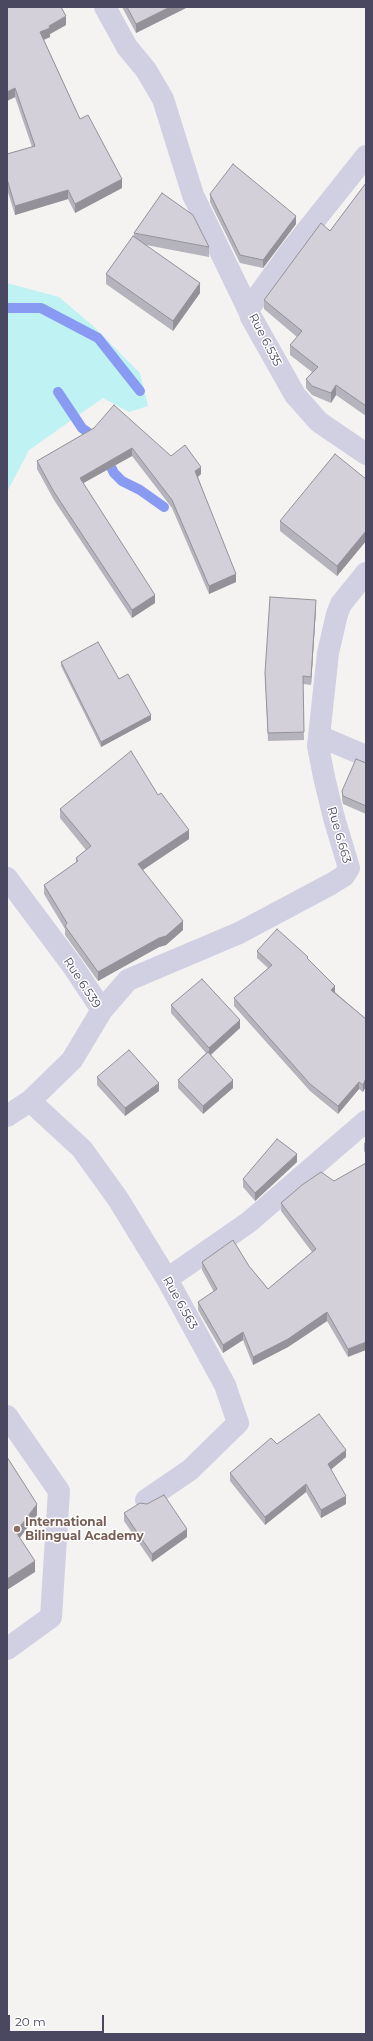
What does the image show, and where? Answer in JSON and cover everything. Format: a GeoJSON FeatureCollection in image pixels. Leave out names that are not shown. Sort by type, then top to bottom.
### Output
{"type":"FeatureCollection","features":[{"type":"Feature","properties":{"kind":"street"},"geometry":{"type":"LineString","coordinates":[[105,7],[127,47],[146,70],[163,99],[193,195],[249,311]]}},
{"type":"Feature","properties":{"kind":"street","name":"Rue 6.535"},"geometry":{"type":"LineString","coordinates":[[366,156],[292,249],[250,307],[249,311],[295,395],[319,422],[366,454]]}},
{"type":"Feature","properties":{"kind":"street","name":"Rue 6.663"},"geometry":{"type":"LineString","coordinates":[[102,1010],[128,980],[239,933],[344,876],[350,864],[334,818],[318,746],[328,653],[338,614],[341,604],[366,573]]}},
{"type":"Feature","properties":{"kind":"street"},"geometry":{"type":"LineString","coordinates":[[319,736],[366,756]]}},
{"type":"Feature","properties":{"kind":"street","name":"Rue 6.539"},"geometry":{"type":"LineString","coordinates":[[7,878],[72,965],[102,1010],[72,1060],[30,1101],[7,1116]]}},
{"type":"Feature","properties":{"kind":"street","name":"Rue 6.563"},"geometry":{"type":"LineString","coordinates":[[30,1101],[82,1149],[118,1198],[168,1279],[224,1385],[238,1423],[190,1470],[146,1500]]}},
{"type":"Feature","properties":{"kind":"street"},"geometry":{"type":"LineString","coordinates":[[168,1279],[249,1222],[366,1121]]}},
{"type":"Feature","properties":{"kind":"street"},"geometry":{"type":"LineString","coordinates":[[7,1416],[59,1491],[51,1617],[7,1649]]}},
{"type":"Feature","properties":{"kind":"shaded area"},"geometry":{"type":"Polygon","coordinates":[[[7,283],[59,297],[93,326],[140,373],[148,406],[129,412],[103,398],[29,450],[7,492],[7,283]]]}},
{"type":"Feature","properties":{"kind":"building"},"geometry":{"type":"Polygon","coordinates":[[[7,7],[61,7],[66,16],[49,26],[50,28],[40,32],[80,119],[88,115],[122,179],[75,204],[68,190],[15,206],[7,179],[7,154],[35,146],[15,88],[7,92],[7,7]]]}},
{"type":"Feature","properties":{"kind":"building"},"geometry":{"type":"Polygon","coordinates":[[[127,7],[170,7],[136,24],[127,7]]]}},
{"type":"Feature","properties":{"kind":"building"},"geometry":{"type":"Polygon","coordinates":[[[233,164],[296,216],[263,260],[240,255],[210,194],[233,164]]]}},
{"type":"Feature","properties":{"kind":"building"},"geometry":{"type":"Polygon","coordinates":[[[366,183],[366,406],[336,385],[331,393],[312,386],[306,379],[318,367],[290,345],[302,331],[264,300],[321,223],[330,231],[366,183]]]}},
{"type":"Feature","properties":{"kind":"building"},"geometry":{"type":"Polygon","coordinates":[[[162,193],[193,215],[209,247],[134,233],[162,193]]]}},
{"type":"Feature","properties":{"kind":"building"},"geometry":{"type":"Polygon","coordinates":[[[133,236],[200,283],[173,321],[106,274],[133,236]]]}},
{"type":"Feature","properties":{"kind":"building"},"geometry":{"type":"Polygon","coordinates":[[[114,405],[171,456],[185,445],[201,467],[195,471],[236,574],[209,586],[172,500],[132,448],[80,478],[155,595],[132,610],[54,492],[37,461],[94,428],[114,405]]]}},
{"type":"Feature","properties":{"kind":"building"},"geometry":{"type":"Polygon","coordinates":[[[335,454],[366,479],[366,531],[337,566],[280,521],[335,454]]]}},
{"type":"Feature","properties":{"kind":"building"},"geometry":{"type":"Polygon","coordinates":[[[270,597],[316,600],[311,677],[303,676],[304,732],[268,733],[265,673],[270,597]]]}},
{"type":"Feature","properties":{"kind":"building"},"geometry":{"type":"Polygon","coordinates":[[[98,642],[119,679],[128,674],[151,715],[101,742],[61,662],[98,642]]]}},
{"type":"Feature","properties":{"kind":"building"},"geometry":{"type":"Polygon","coordinates":[[[131,751],[158,795],[161,793],[189,830],[138,864],[183,921],[166,936],[159,938],[98,972],[65,926],[67,923],[44,885],[78,861],[76,858],[91,846],[60,809],[131,751]]]}},
{"type":"Feature","properties":{"kind":"building"},"geometry":{"type":"Polygon","coordinates":[[[356,759],[366,763],[366,806],[343,796],[342,791],[356,759]]]}},
{"type":"Feature","properties":{"kind":"building"},"geometry":{"type":"Polygon","coordinates":[[[277,929],[308,957],[307,958],[335,986],[331,990],[366,1019],[366,1078],[363,1085],[359,1082],[338,1106],[310,1084],[234,998],[272,965],[257,951],[277,929]]]}},
{"type":"Feature","properties":{"kind":"building"},"geometry":{"type":"Polygon","coordinates":[[[202,979],[240,1020],[209,1048],[171,1005],[202,979]]]}},
{"type":"Feature","properties":{"kind":"building"},"geometry":{"type":"Polygon","coordinates":[[[129,1050],[159,1083],[125,1108],[97,1077],[129,1050]]]}},
{"type":"Feature","properties":{"kind":"building"},"geometry":{"type":"Polygon","coordinates":[[[208,1052],[233,1080],[203,1106],[178,1080],[208,1052]]]}},
{"type":"Feature","properties":{"kind":"building"},"geometry":{"type":"Polygon","coordinates":[[[277,1139],[297,1154],[255,1193],[243,1179],[277,1139]]]}},
{"type":"Feature","properties":{"kind":"building"},"geometry":{"type":"Polygon","coordinates":[[[366,1163],[366,1342],[348,1349],[327,1312],[288,1339],[253,1357],[243,1332],[223,1345],[198,1302],[217,1289],[202,1262],[233,1240],[249,1266],[268,1289],[316,1249],[281,1203],[302,1185],[321,1172],[334,1181],[366,1163]]]}},
{"type":"Feature","properties":{"kind":"building"},"geometry":{"type":"Polygon","coordinates":[[[319,1414],[346,1450],[328,1464],[346,1496],[321,1510],[306,1484],[265,1517],[230,1473],[271,1438],[277,1444],[319,1414]]]}},
{"type":"Feature","properties":{"kind":"building","name":"International Bilingual Academy"},"geometry":{"type":"Polygon","coordinates":[[[7,1457],[37,1504],[16,1532],[35,1561],[7,1579],[7,1457]]]}},
{"type":"Feature","properties":{"kind":"building"},"geometry":{"type":"Polygon","coordinates":[[[164,1495],[187,1529],[152,1554],[124,1513],[140,1503],[147,1504],[164,1495]]]}},
{"type":"Feature","properties":{"kind":"waterway"},"geometry":{"type":"LineString","coordinates":[[7,308],[41,308],[98,338],[140,391]]}},
{"type":"Feature","properties":{"kind":"waterway"},"geometry":{"type":"LineString","coordinates":[[58,392],[82,428],[97,439]]}},
{"type":"Feature","properties":{"kind":"waterway"},"geometry":{"type":"LineString","coordinates":[[105,455],[114,473],[122,481],[140,490],[164,507]]}},
{"type":"Feature","properties":{"kind":"place","name":"International Bilingual Academy"},"geometry":{"type":"Point","coordinates":[17,1529]}}]}
